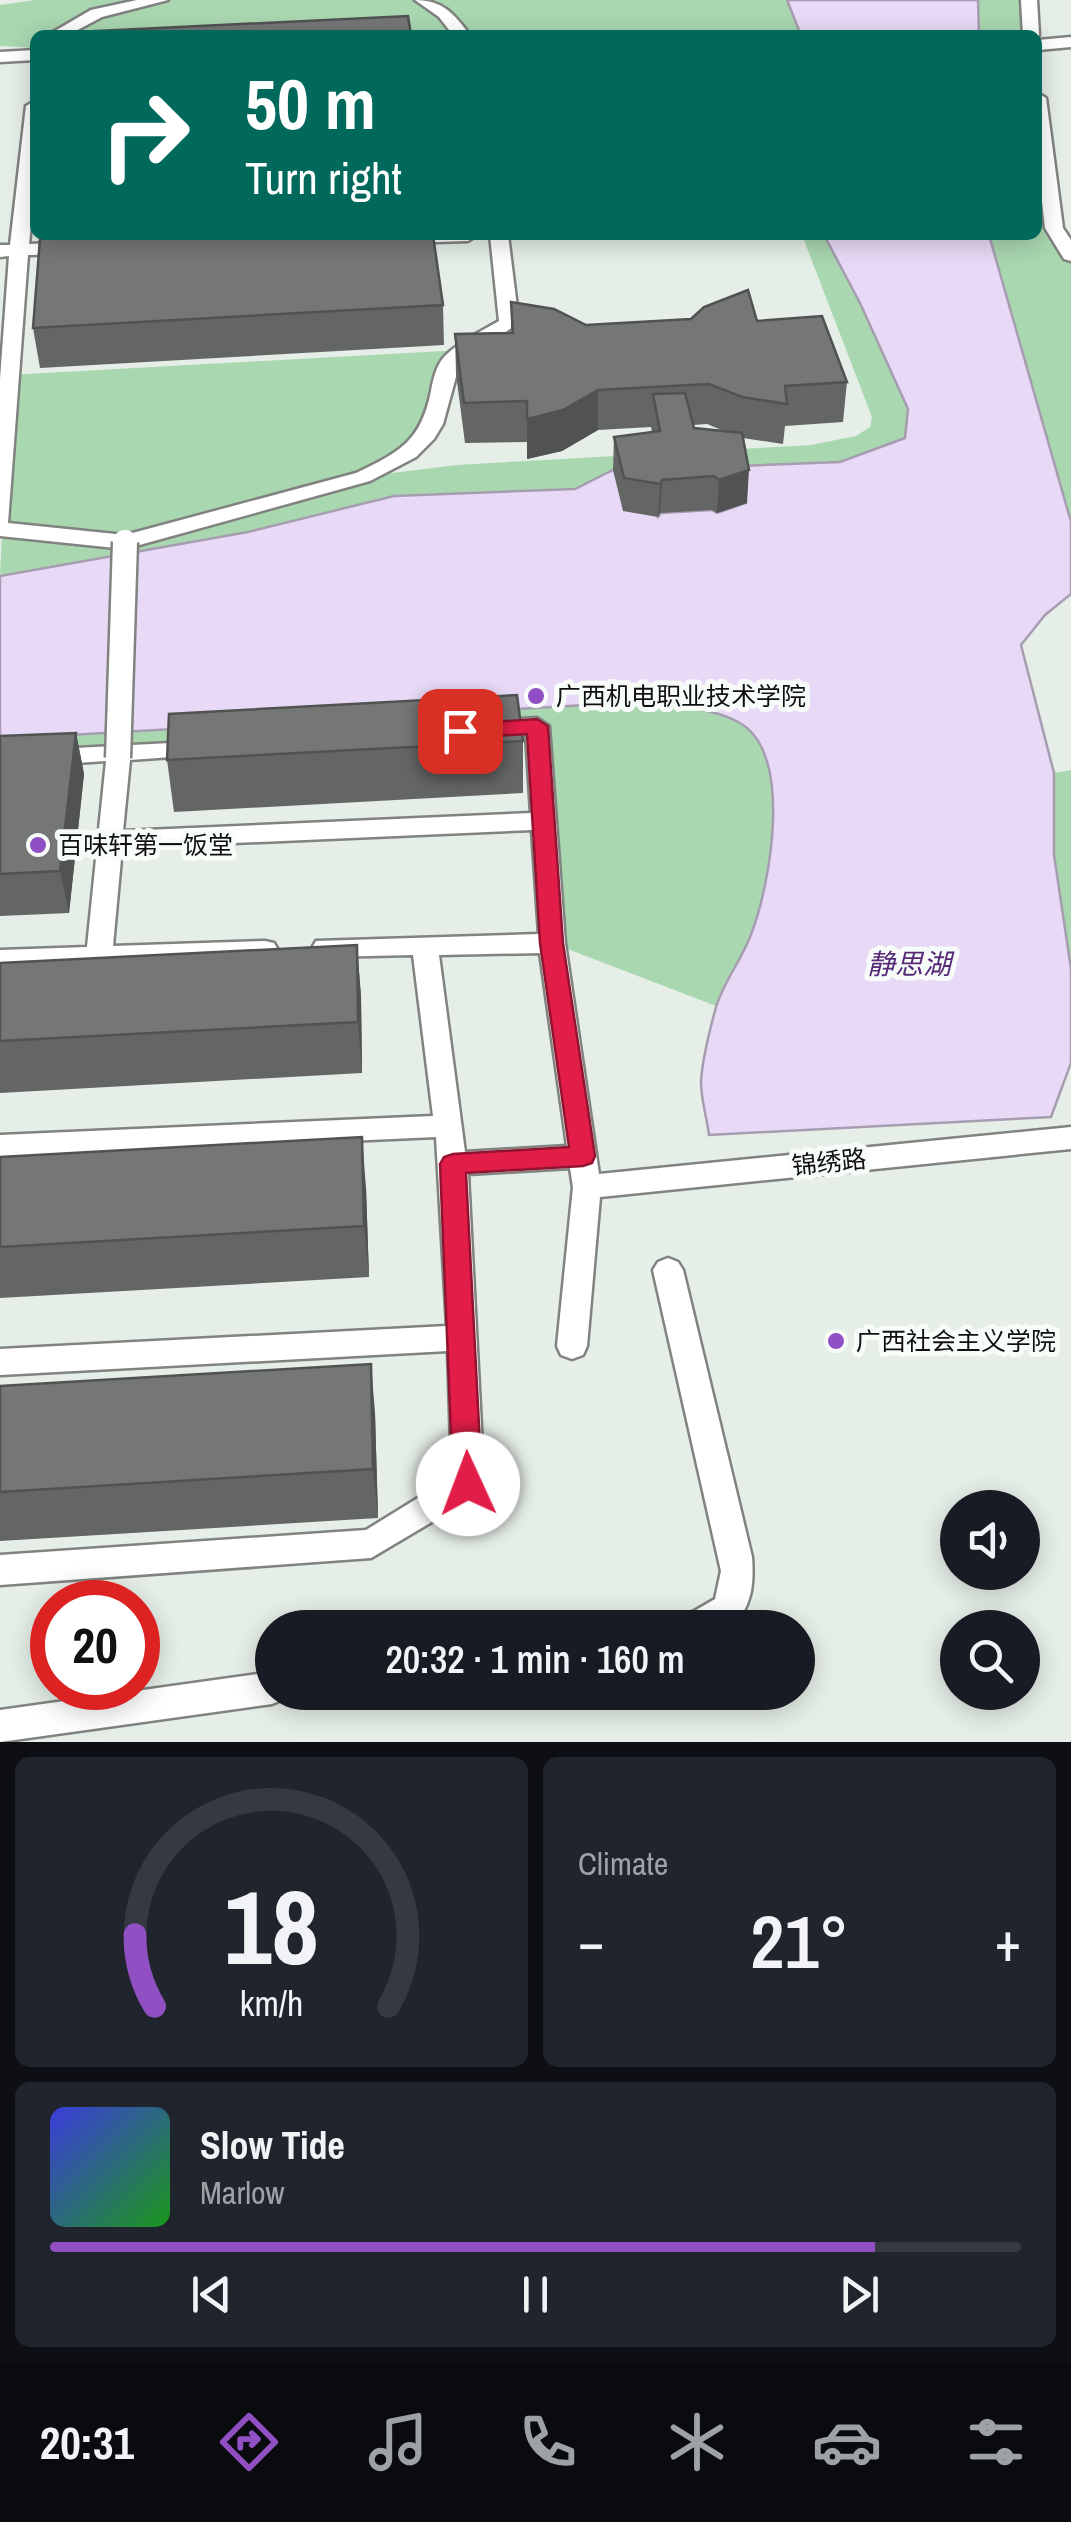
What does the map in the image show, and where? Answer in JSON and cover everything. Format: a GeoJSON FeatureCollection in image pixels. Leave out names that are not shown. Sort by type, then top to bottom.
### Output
{"type":"FeatureCollection","features":[{"type":"Feature","properties":{"kind":"lane"},"geometry":{"type":"LineString","coordinates":[[65,30],[97,13],[160,0]]}},
{"type":"Feature","properties":{"kind":"lane"},"geometry":{"type":"LineString","coordinates":[[422,0],[444,14],[458,30]]}},
{"type":"Feature","properties":{"kind":"lane"},"geometry":{"type":"LineString","coordinates":[[1028,0],[1031,30]]}},
{"type":"Feature","properties":{"kind":"lane"},"geometry":{"type":"LineString","coordinates":[[1042,45],[1071,42]]}},
{"type":"Feature","properties":{"kind":"lane"},"geometry":{"type":"LineString","coordinates":[[0,57],[30,56]]}},
{"type":"Feature","properties":{"kind":"lane"},"geometry":{"type":"LineString","coordinates":[[0,520],[10,251],[30,135]]}},
{"type":"Feature","properties":{"kind":"lane"},"geometry":{"type":"LineString","coordinates":[[1042,135],[1046,228],[1071,254]]}},
{"type":"Feature","properties":{"kind":"lane"},"geometry":{"type":"LineString","coordinates":[[1045,162],[1071,161]]}},
{"type":"Feature","properties":{"kind":"lane"},"geometry":{"type":"LineString","coordinates":[[0,529],[125,542],[363,476],[390,464],[419,444],[434,426],[452,360],[508,323],[500,240]]}},
{"type":"Feature","properties":{"kind":"lane"},"geometry":{"type":"LineString","coordinates":[[10,251],[97,248]]}},
{"type":"Feature","properties":{"kind":"lane"},"geometry":{"type":"LineString","coordinates":[[99,956],[118,758],[125,542]]}},
{"type":"Feature","properties":{"kind":"lane"},"geometry":{"type":"LineString","coordinates":[[458,731],[537,726],[552,943],[588,1187],[572,1346]]}},
{"type":"Feature","properties":{"kind":"lane"},"geometry":{"type":"LineString","coordinates":[[0,760],[219,746]]}},
{"type":"Feature","properties":{"kind":"lane"},"geometry":{"type":"LineString","coordinates":[[110,840],[544,821]]}},
{"type":"Feature","properties":{"kind":"lane"},"geometry":{"type":"LineString","coordinates":[[0,959],[552,943]]}},
{"type":"Feature","properties":{"kind":"lane"},"geometry":{"type":"LineString","coordinates":[[0,1570],[371,1544],[468,1484],[453,1164],[426,945]]}},
{"type":"Feature","properties":{"kind":"lane"},"geometry":{"type":"LineString","coordinates":[[0,1146],[446,1126]]}},
{"type":"Feature","properties":{"kind":"lane","name":"锦绣路"},"geometry":{"type":"LineString","coordinates":[[588,1187],[1071,1138]]}},
{"type":"Feature","properties":{"kind":"lane"},"geometry":{"type":"LineString","coordinates":[[453,1164],[583,1156]]}},
{"type":"Feature","properties":{"kind":"lane"},"geometry":{"type":"LineString","coordinates":[[668,1270],[736,1557],[738,1581],[727,1610]]}},
{"type":"Feature","properties":{"kind":"lane"},"geometry":{"type":"LineString","coordinates":[[0,1362],[462,1338]]}},
{"type":"Feature","properties":{"kind":"lane"},"geometry":{"type":"LineString","coordinates":[[0,1726],[255,1690]]}},
{"type":"Feature","properties":{"kind":"shaded area","name":"广西机电职业技术学院"},"geometry":{"type":"Polygon","coordinates":[[[0,0],[1071,0],[1071,1742],[0,1742],[0,0]]]}},
{"type":"Feature","properties":{"kind":"green space"},"geometry":{"type":"Polygon","coordinates":[[[35,0],[787,0],[799,30],[30,30],[30,48],[0,46],[0,5],[35,0]]]}},
{"type":"Feature","properties":{"kind":"green space"},"geometry":{"type":"Polygon","coordinates":[[[978,0],[1029,0],[1031,30],[979,30],[978,0]]]}},
{"type":"Feature","properties":{"kind":"green space"},"geometry":{"type":"Polygon","coordinates":[[[1042,138],[1046,177],[1071,255],[1071,522],[990,240],[1042,240],[1042,138]]]}},
{"type":"Feature","properties":{"kind":"green space"},"geometry":{"type":"Polygon","coordinates":[[[804,240],[826,240],[860,303],[908,410],[905,438],[840,462],[740,466],[747,503],[701,514],[623,511],[612,471],[575,489],[394,496],[248,532],[0,576],[9,375],[462,350],[434,425],[368,476],[457,465],[811,445],[856,436],[870,427],[872,417],[804,240]]]}},
{"type":"Feature","properties":{"kind":"green space"},"geometry":{"type":"Polygon","coordinates":[[[620,703],[682,707],[728,717],[757,740],[767,763],[773,820],[765,881],[750,939],[716,1006],[552,943],[537,727],[0,760],[0,739],[620,703]]]}},
{"type":"Feature","properties":{"kind":"green space"},"geometry":{"type":"Polygon","coordinates":[[[1071,770],[1071,969],[1054,855],[1054,773],[1071,770]]]}},
{"type":"Feature","properties":{"kind":"water"},"geometry":{"type":"Polygon","coordinates":[[[787,0],[978,0],[979,30],[799,30],[787,0]]]}},
{"type":"Feature","properties":{"kind":"water","name":"静思湖"},"geometry":{"type":"Polygon","coordinates":[[[827,240],[990,240],[1071,522],[1071,594],[1045,615],[1021,645],[1054,773],[1054,855],[1071,969],[1071,1063],[1051,1117],[709,1135],[701,1089],[705,1054],[719,997],[748,942],[759,911],[773,821],[767,762],[757,739],[727,717],[681,707],[620,703],[0,739],[0,576],[248,532],[394,496],[575,489],[613,470],[658,517],[661,513],[717,513],[746,503],[740,466],[840,462],[905,438],[908,409],[827,240]]]}},
{"type":"Feature","properties":{"kind":"building"},"geometry":{"type":"Polygon","coordinates":[[[408,16],[410,30],[118,30],[408,16]]]}},
{"type":"Feature","properties":{"kind":"building"},"geometry":{"type":"Polygon","coordinates":[[[40,240],[434,240],[443,305],[33,328],[40,240]]]}},
{"type":"Feature","properties":{"kind":"building"},"geometry":{"type":"Polygon","coordinates":[[[748,290],[757,321],[822,316],[847,382],[785,386],[787,404],[742,397],[709,384],[598,390],[563,410],[527,419],[527,401],[464,403],[455,334],[513,333],[511,302],[554,309],[586,325],[691,319],[704,307],[748,290]]]}},
{"type":"Feature","properties":{"kind":"building"},"geometry":{"type":"Polygon","coordinates":[[[685,393],[694,428],[742,433],[749,470],[719,480],[714,476],[662,480],[660,484],[624,478],[614,437],[660,431],[653,394],[685,393]]]}},
{"type":"Feature","properties":{"kind":"building"},"geometry":{"type":"Polygon","coordinates":[[[517,695],[523,741],[167,760],[169,714],[517,695]]]}},
{"type":"Feature","properties":{"kind":"building"},"geometry":{"type":"Polygon","coordinates":[[[76,733],[60,871],[0,874],[0,736],[76,733]]]}},
{"type":"Feature","properties":{"kind":"building"},"geometry":{"type":"Polygon","coordinates":[[[357,945],[358,1022],[0,1041],[0,963],[357,945]]]}},
{"type":"Feature","properties":{"kind":"building"},"geometry":{"type":"Polygon","coordinates":[[[362,1137],[364,1226],[0,1247],[0,1157],[362,1137]]]}},
{"type":"Feature","properties":{"kind":"building"},"geometry":{"type":"Polygon","coordinates":[[[371,1364],[373,1469],[0,1492],[0,1386],[371,1364]]]}},
{"type":"Feature","properties":{"kind":"place","name":"广西机电职业技术学院"},"geometry":{"type":"Point","coordinates":[536,696]}},
{"type":"Feature","properties":{"kind":"place","name":"百味轩第一饭堂"},"geometry":{"type":"Point","coordinates":[38,845]}},
{"type":"Feature","properties":{"kind":"place","name":"广西社会主义学院"},"geometry":{"type":"Point","coordinates":[836,1341]}},
{"type":"Feature","properties":{"kind":"route"},"geometry":{"type":"LineString","coordinates":[[460,731],[537,726],[552,943],[583,1156],[453,1164],[468,1484]]}}]}
